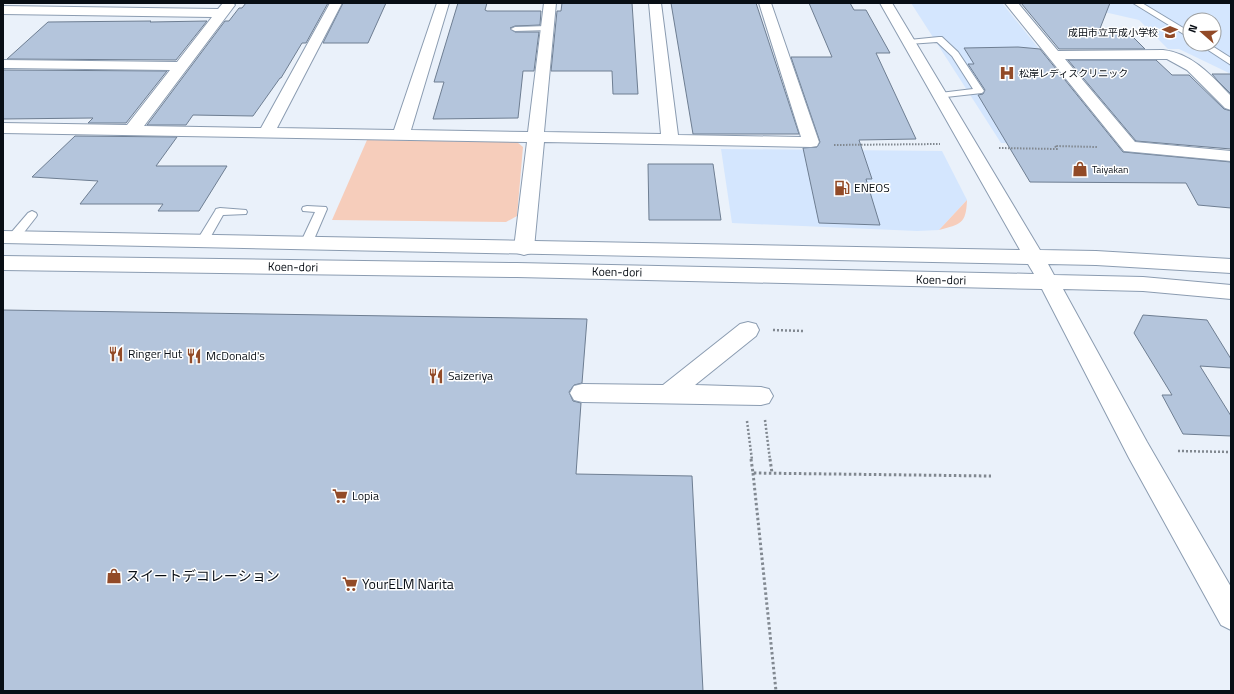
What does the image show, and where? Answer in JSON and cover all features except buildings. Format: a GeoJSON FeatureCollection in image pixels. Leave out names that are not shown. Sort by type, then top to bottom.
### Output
{"type":"FeatureCollection","features":[{"type":"Feature","properties":{"kind":"street"},"geometry":{"type":"LineString","coordinates":[[266,133],[336,3]]}},
{"type":"Feature","properties":{"kind":"street"},"geometry":{"type":"LineString","coordinates":[[401,135],[443,3]]}},
{"type":"Feature","properties":{"kind":"street"},"geometry":{"type":"LineString","coordinates":[[524,248],[550,3]]}},
{"type":"Feature","properties":{"kind":"street"},"geometry":{"type":"LineString","coordinates":[[655,3],[670,140]]}},
{"type":"Feature","properties":{"kind":"street"},"geometry":{"type":"LineString","coordinates":[[3,128],[811,142],[765,3]]}},
{"type":"Feature","properties":{"kind":"street"},"geometry":{"type":"LineString","coordinates":[[886,3],[1034,256],[1138,450],[1231,615]]}},
{"type":"Feature","properties":{"kind":"street"},"geometry":{"type":"LineString","coordinates":[[1011,3],[1130,147],[1231,156]]}},
{"type":"Feature","properties":{"kind":"street"},"geometry":{"type":"LineString","coordinates":[[131,131],[225,8]]}},
{"type":"Feature","properties":{"kind":"street"},"geometry":{"type":"LineString","coordinates":[[3,10],[225,8]]}},
{"type":"Feature","properties":{"kind":"street"},"geometry":{"type":"LineString","coordinates":[[1055,55],[1169,55],[1180,59],[1190,66],[1231,105]]}},
{"type":"Feature","properties":{"kind":"street"},"geometry":{"type":"LineString","coordinates":[[3,64],[181,66]]}},
{"type":"Feature","properties":{"kind":"street","name":"Koen-dori"},"geometry":{"type":"LineString","coordinates":[[8,237],[306,244],[1126,258],[1231,266]]}},
{"type":"Feature","properties":{"kind":"street","name":"Koen-dori"},"geometry":{"type":"LineString","coordinates":[[3,263],[517,270],[1143,284],[1231,292]]}},
{"type":"Feature","properties":{"kind":"street"},"geometry":{"type":"LineString","coordinates":[[668,394],[748,330]]}},
{"type":"Feature","properties":{"kind":"street"},"geometry":{"type":"LineString","coordinates":[[582,393],[761,396]]}},
{"type":"Feature","properties":{"kind":"lane"},"geometry":{"type":"LineString","coordinates":[[1137,3],[1182,31]]}},
{"type":"Feature","properties":{"kind":"lane"},"geometry":{"type":"LineString","coordinates":[[515,29],[547,28]]}},
{"type":"Feature","properties":{"kind":"lane"},"geometry":{"type":"LineString","coordinates":[[909,42],[939,39],[955,54],[979,91],[940,96]]}},
{"type":"Feature","properties":{"kind":"lane"},"geometry":{"type":"LineString","coordinates":[[1215,52],[1231,62]]}},
{"type":"Feature","properties":{"kind":"lane"},"geometry":{"type":"LineString","coordinates":[[306,244],[322,209],[307,209]]}},
{"type":"Feature","properties":{"kind":"lane"},"geometry":{"type":"LineString","coordinates":[[202,242],[220,211],[242,212]]}},
{"type":"Feature","properties":{"kind":"lane"},"geometry":{"type":"LineString","coordinates":[[8,237],[32,215]]}},
{"type":"Feature","properties":{"kind":"path"},"geometry":{"type":"LineString","coordinates":[[811,142],[821,144],[866,146],[888,144],[942,144]]}},
{"type":"Feature","properties":{"kind":"path"},"geometry":{"type":"LineString","coordinates":[[992,148],[1057,149],[1055,146],[1130,147]]}},
{"type":"Feature","properties":{"kind":"path"},"geometry":{"type":"LineString","coordinates":[[748,330],[804,331]]}},
{"type":"Feature","properties":{"kind":"path"},"geometry":{"type":"LineString","coordinates":[[761,396],[772,473]]}},
{"type":"Feature","properties":{"kind":"path"},"geometry":{"type":"LineString","coordinates":[[746,414],[776,691]]}},
{"type":"Feature","properties":{"kind":"path"},"geometry":{"type":"LineString","coordinates":[[1178,451],[1231,452]]}},
{"type":"Feature","properties":{"kind":"path"},"geometry":{"type":"LineString","coordinates":[[753,473],[991,476]]}},
{"type":"Feature","properties":{"kind":"shaded area","name":"松岸レディスクリニック"},"geometry":{"type":"Polygon","coordinates":[[[911,3],[1002,3],[1115,143],[1001,143],[911,3]]]}},
{"type":"Feature","properties":{"kind":"shaded area","name":"成田市立平成小学校"},"geometry":{"type":"Polygon","coordinates":[[[1065,3],[1231,3],[1231,74],[1185,52],[1222,52],[1222,12],[1182,12],[1182,50],[1168,49],[1139,20],[1065,3]]]}},
{"type":"Feature","properties":{"kind":"shaded area"},"geometry":{"type":"Polygon","coordinates":[[[367,140],[517,142],[523,147],[517,216],[506,222],[332,220],[367,140]]]}},
{"type":"Feature","properties":{"kind":"shaded area"},"geometry":{"type":"Polygon","coordinates":[[[721,149],[942,151],[967,200],[939,230],[917,231],[732,223],[721,149]]]}},
{"type":"Feature","properties":{"kind":"shaded area"},"geometry":{"type":"Polygon","coordinates":[[[967,200],[964,218],[961,222],[939,230],[967,200]]]}},
{"type":"Feature","properties":{"kind":"place","name":"成田市立平成小学校"},"geometry":{"type":"Point","coordinates":[1170,32]}},
{"type":"Feature","properties":{"kind":"place","name":"松岸レディスクリニック"},"geometry":{"type":"Point","coordinates":[1007,73]}},
{"type":"Feature","properties":{"kind":"place","name":"Taiyakan"},"geometry":{"type":"Point","coordinates":[1080,169]}},
{"type":"Feature","properties":{"kind":"place","name":"ENEOS"},"geometry":{"type":"Point","coordinates":[842,188]}},
{"type":"Feature","properties":{"kind":"place","name":"Ringer Hut"},"geometry":{"type":"Point","coordinates":[116,354]}},
{"type":"Feature","properties":{"kind":"place","name":"McDonald's"},"geometry":{"type":"Point","coordinates":[194,356]}},
{"type":"Feature","properties":{"kind":"place","name":"Saizeriya"},"geometry":{"type":"Point","coordinates":[436,376]}},
{"type":"Feature","properties":{"kind":"place","name":"Lopia"},"geometry":{"type":"Point","coordinates":[340,496]}},
{"type":"Feature","properties":{"kind":"place","name":"スイートデコレーション"},"geometry":{"type":"Point","coordinates":[114,576]}},
{"type":"Feature","properties":{"kind":"place","name":"YourELM Narita"},"geometry":{"type":"Point","coordinates":[350,584]}}]}
